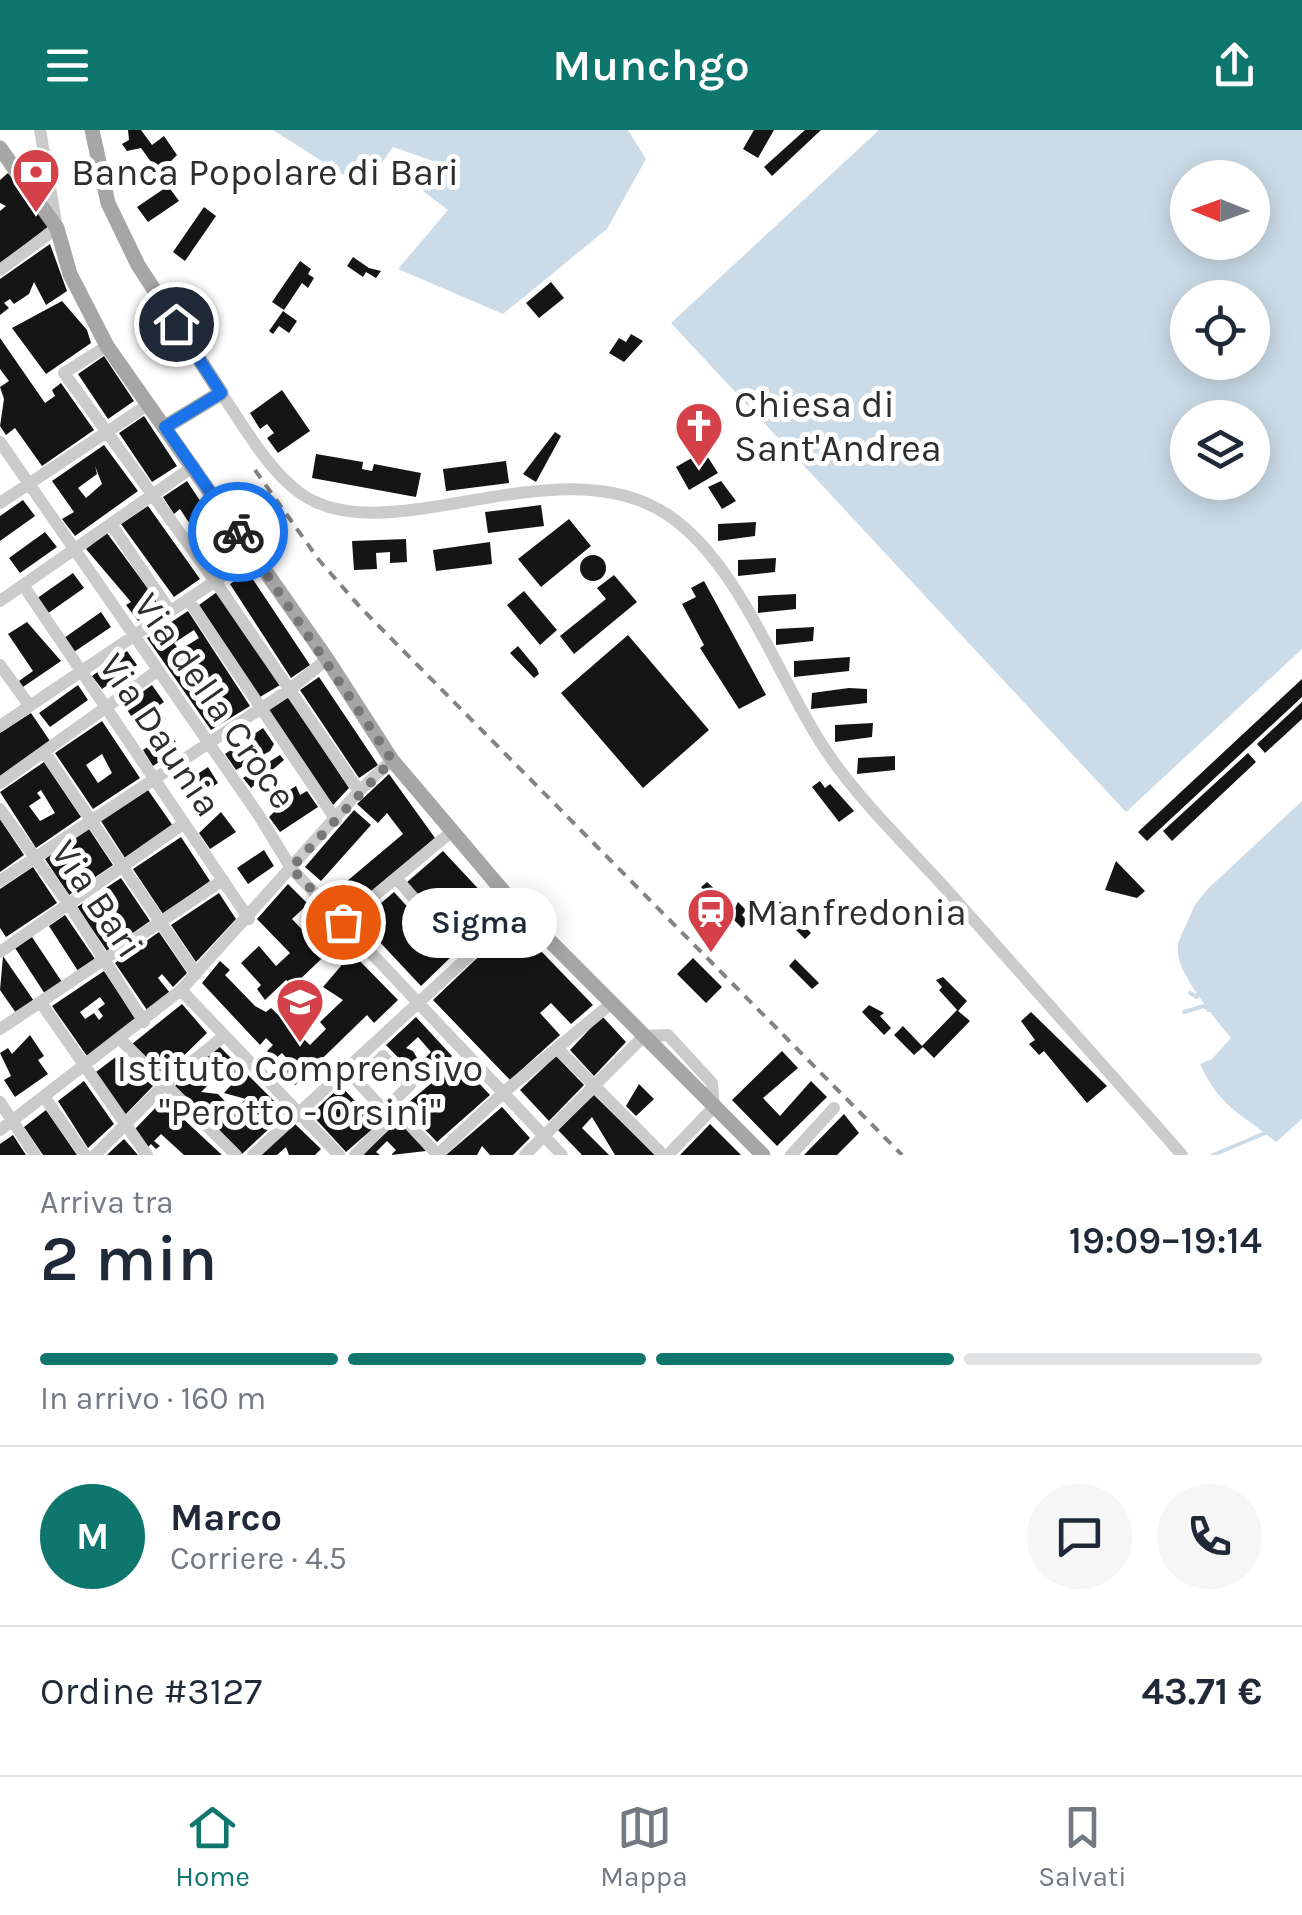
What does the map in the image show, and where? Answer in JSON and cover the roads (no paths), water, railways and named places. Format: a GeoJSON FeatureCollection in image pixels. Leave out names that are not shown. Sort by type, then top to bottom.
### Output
{"type":"FeatureCollection","features":[{"type":"Feature","properties":{"kind":"main road"},"geometry":{"type":"LineString","coordinates":[[94,133],[108,203],[138,265],[221,393],[165,427]]}},
{"type":"Feature","properties":{"kind":"main road"},"geometry":{"type":"LineString","coordinates":[[0,148],[6,169],[56,228],[70,274],[107,346],[327,659],[392,760],[519,910],[763,1155]]}},
{"type":"Feature","properties":{"kind":"street"},"geometry":{"type":"LineString","coordinates":[[0,270],[56,228],[40,130]]}},
{"type":"Feature","properties":{"kind":"street"},"geometry":{"type":"LineString","coordinates":[[107,346],[64,373],[215,581],[358,791]]}},
{"type":"Feature","properties":{"kind":"street"},"geometry":{"type":"LineString","coordinates":[[221,393],[286,481],[303,495],[342,511],[372,513],[588,488],[627,496],[665,513],[715,562],[830,758],[1182,1155]]}},
{"type":"Feature","properties":{"kind":"street"},"geometry":{"type":"LineString","coordinates":[[0,503],[149,404]]}},
{"type":"Feature","properties":{"kind":"street","name":"Via della Croce"},"geometry":{"type":"LineString","coordinates":[[0,442],[258,814],[291,868],[562,1155]]}},
{"type":"Feature","properties":{"kind":"street"},"geometry":{"type":"LineString","coordinates":[[0,601],[194,466]]}},
{"type":"Feature","properties":{"kind":"street"},"geometry":{"type":"LineString","coordinates":[[111,524],[170,610]]}},
{"type":"Feature","properties":{"kind":"street"},"geometry":{"type":"LineString","coordinates":[[0,726],[254,555]]}},
{"type":"Feature","properties":{"kind":"street","name":"Via Daunia"},"geometry":{"type":"LineString","coordinates":[[23,585],[249,919]]}},
{"type":"Feature","properties":{"kind":"street"},"geometry":{"type":"LineString","coordinates":[[188,598],[336,820]]}},
{"type":"Feature","properties":{"kind":"street"},"geometry":{"type":"LineString","coordinates":[[0,881],[151,777],[289,690],[327,659]]}},
{"type":"Feature","properties":{"kind":"street"},"geometry":{"type":"LineString","coordinates":[[0,665],[30,706]]}},
{"type":"Feature","properties":{"kind":"street"},"geometry":{"type":"LineString","coordinates":[[0,783],[157,672]]}},
{"type":"Feature","properties":{"kind":"street"},"geometry":{"type":"LineString","coordinates":[[45,753],[196,974]]}},
{"type":"Feature","properties":{"kind":"street"},"geometry":{"type":"LineString","coordinates":[[0,1130],[86,1068],[181,990],[249,919],[358,791],[392,760]]}},
{"type":"Feature","properties":{"kind":"street","name":"Via Bari"},"geometry":{"type":"LineString","coordinates":[[0,810],[70,906],[144,1022]]}},
{"type":"Feature","properties":{"kind":"street"},"geometry":{"type":"LineString","coordinates":[[2,946],[70,906],[183,824]]}},
{"type":"Feature","properties":{"kind":"street"},"geometry":{"type":"LineString","coordinates":[[343,922],[450,833]]}},
{"type":"Feature","properties":{"kind":"street"},"geometry":{"type":"LineString","coordinates":[[396,878],[466,957]]}},
{"type":"Feature","properties":{"kind":"street"},"geometry":{"type":"LineString","coordinates":[[1,1026],[41,1004],[222,880]]}},
{"type":"Feature","properties":{"kind":"street"},"geometry":{"type":"LineString","coordinates":[[253,1155],[519,910]]}},
{"type":"Feature","properties":{"kind":"street"},"geometry":{"type":"LineString","coordinates":[[181,990],[333,1153]]}},
{"type":"Feature","properties":{"kind":"street"},"geometry":{"type":"LineString","coordinates":[[355,1155],[385,1125],[388,1107],[437,1155],[504,1092],[613,1002]]}},
{"type":"Feature","properties":{"kind":"street"},"geometry":{"type":"LineString","coordinates":[[41,1004],[147,1155]]}},
{"type":"Feature","properties":{"kind":"street"},"geometry":{"type":"LineString","coordinates":[[95,1155],[165,1084],[224,1036]]}},
{"type":"Feature","properties":{"kind":"street"},"geometry":{"type":"LineString","coordinates":[[525,1155],[644,1036]]}},
{"type":"Feature","properties":{"kind":"street"},"geometry":{"type":"LineString","coordinates":[[122,1040],[236,1155]]}},
{"type":"Feature","properties":{"kind":"street"},"geometry":{"type":"LineString","coordinates":[[558,1048],[666,1155],[714,1106]]}},
{"type":"Feature","properties":{"kind":"street"},"geometry":{"type":"LineString","coordinates":[[44,1098],[84,1155]]}},
{"type":"Feature","properties":{"kind":"street"},"geometry":{"type":"LineString","coordinates":[[0,1102],[35,1155]]}},
{"type":"Feature","properties":{"kind":"street"},"geometry":{"type":"LineString","coordinates":[[791,1155],[834,1108]]}},
{"type":"Feature","properties":{"kind":"water"},"geometry":{"type":"Polygon","coordinates":[[[273,130],[628,130],[646,159],[607,229],[503,314],[398,269],[448,210],[423,191],[439,163],[393,147],[364,188],[273,130]]]}},
{"type":"Feature","properties":{"kind":"water"},"geometry":{"type":"Polygon","coordinates":[[[879,130],[1302,130],[1302,649],[1126,812],[671,323],[879,130]]]}},
{"type":"Feature","properties":{"kind":"water"},"geometry":{"type":"Polygon","coordinates":[[[1302,801],[1302,1119],[1276,1142],[1233,1109],[1216,1091],[1200,1064],[1212,1059],[1231,1038],[1191,985],[1178,953],[1181,933],[1206,891],[1302,801]]]}},
{"type":"Feature","properties":{"kind":"waterway"},"geometry":{"type":"LineString","coordinates":[[1190,993],[1197,997],[1199,993]]}},
{"type":"Feature","properties":{"kind":"waterway"},"geometry":{"type":"LineString","coordinates":[[1184,1012],[1204,1006],[1209,1010]]}},
{"type":"Feature","properties":{"kind":"waterway"},"geometry":{"type":"LineString","coordinates":[[1213,1155],[1265,1133]]}},
{"type":"Feature","properties":{"kind":"railway"},"geometry":{"type":"LineString","coordinates":[[255,470],[319,560],[360,607],[902,1155]]}},
{"type":"Feature","properties":{"kind":"place","name":"Banca Popolare di Bari"},"geometry":{"type":"Point","coordinates":[36,214]}},
{"type":"Feature","properties":{"kind":"place","name":"Chiesa di Sant'Andrea"},"geometry":{"type":"Point","coordinates":[699,468]}},
{"type":"Feature","properties":{"kind":"place","name":"Sigma"},"geometry":{"type":"Point","coordinates":[343,922]}},
{"type":"Feature","properties":{"kind":"place","name":"Manfredonia"},"geometry":{"type":"Point","coordinates":[711,954]}},
{"type":"Feature","properties":{"kind":"place","name":"Istituto Comprensivo \"Perotto - Orsini\""},"geometry":{"type":"Point","coordinates":[300,1044]}}]}
